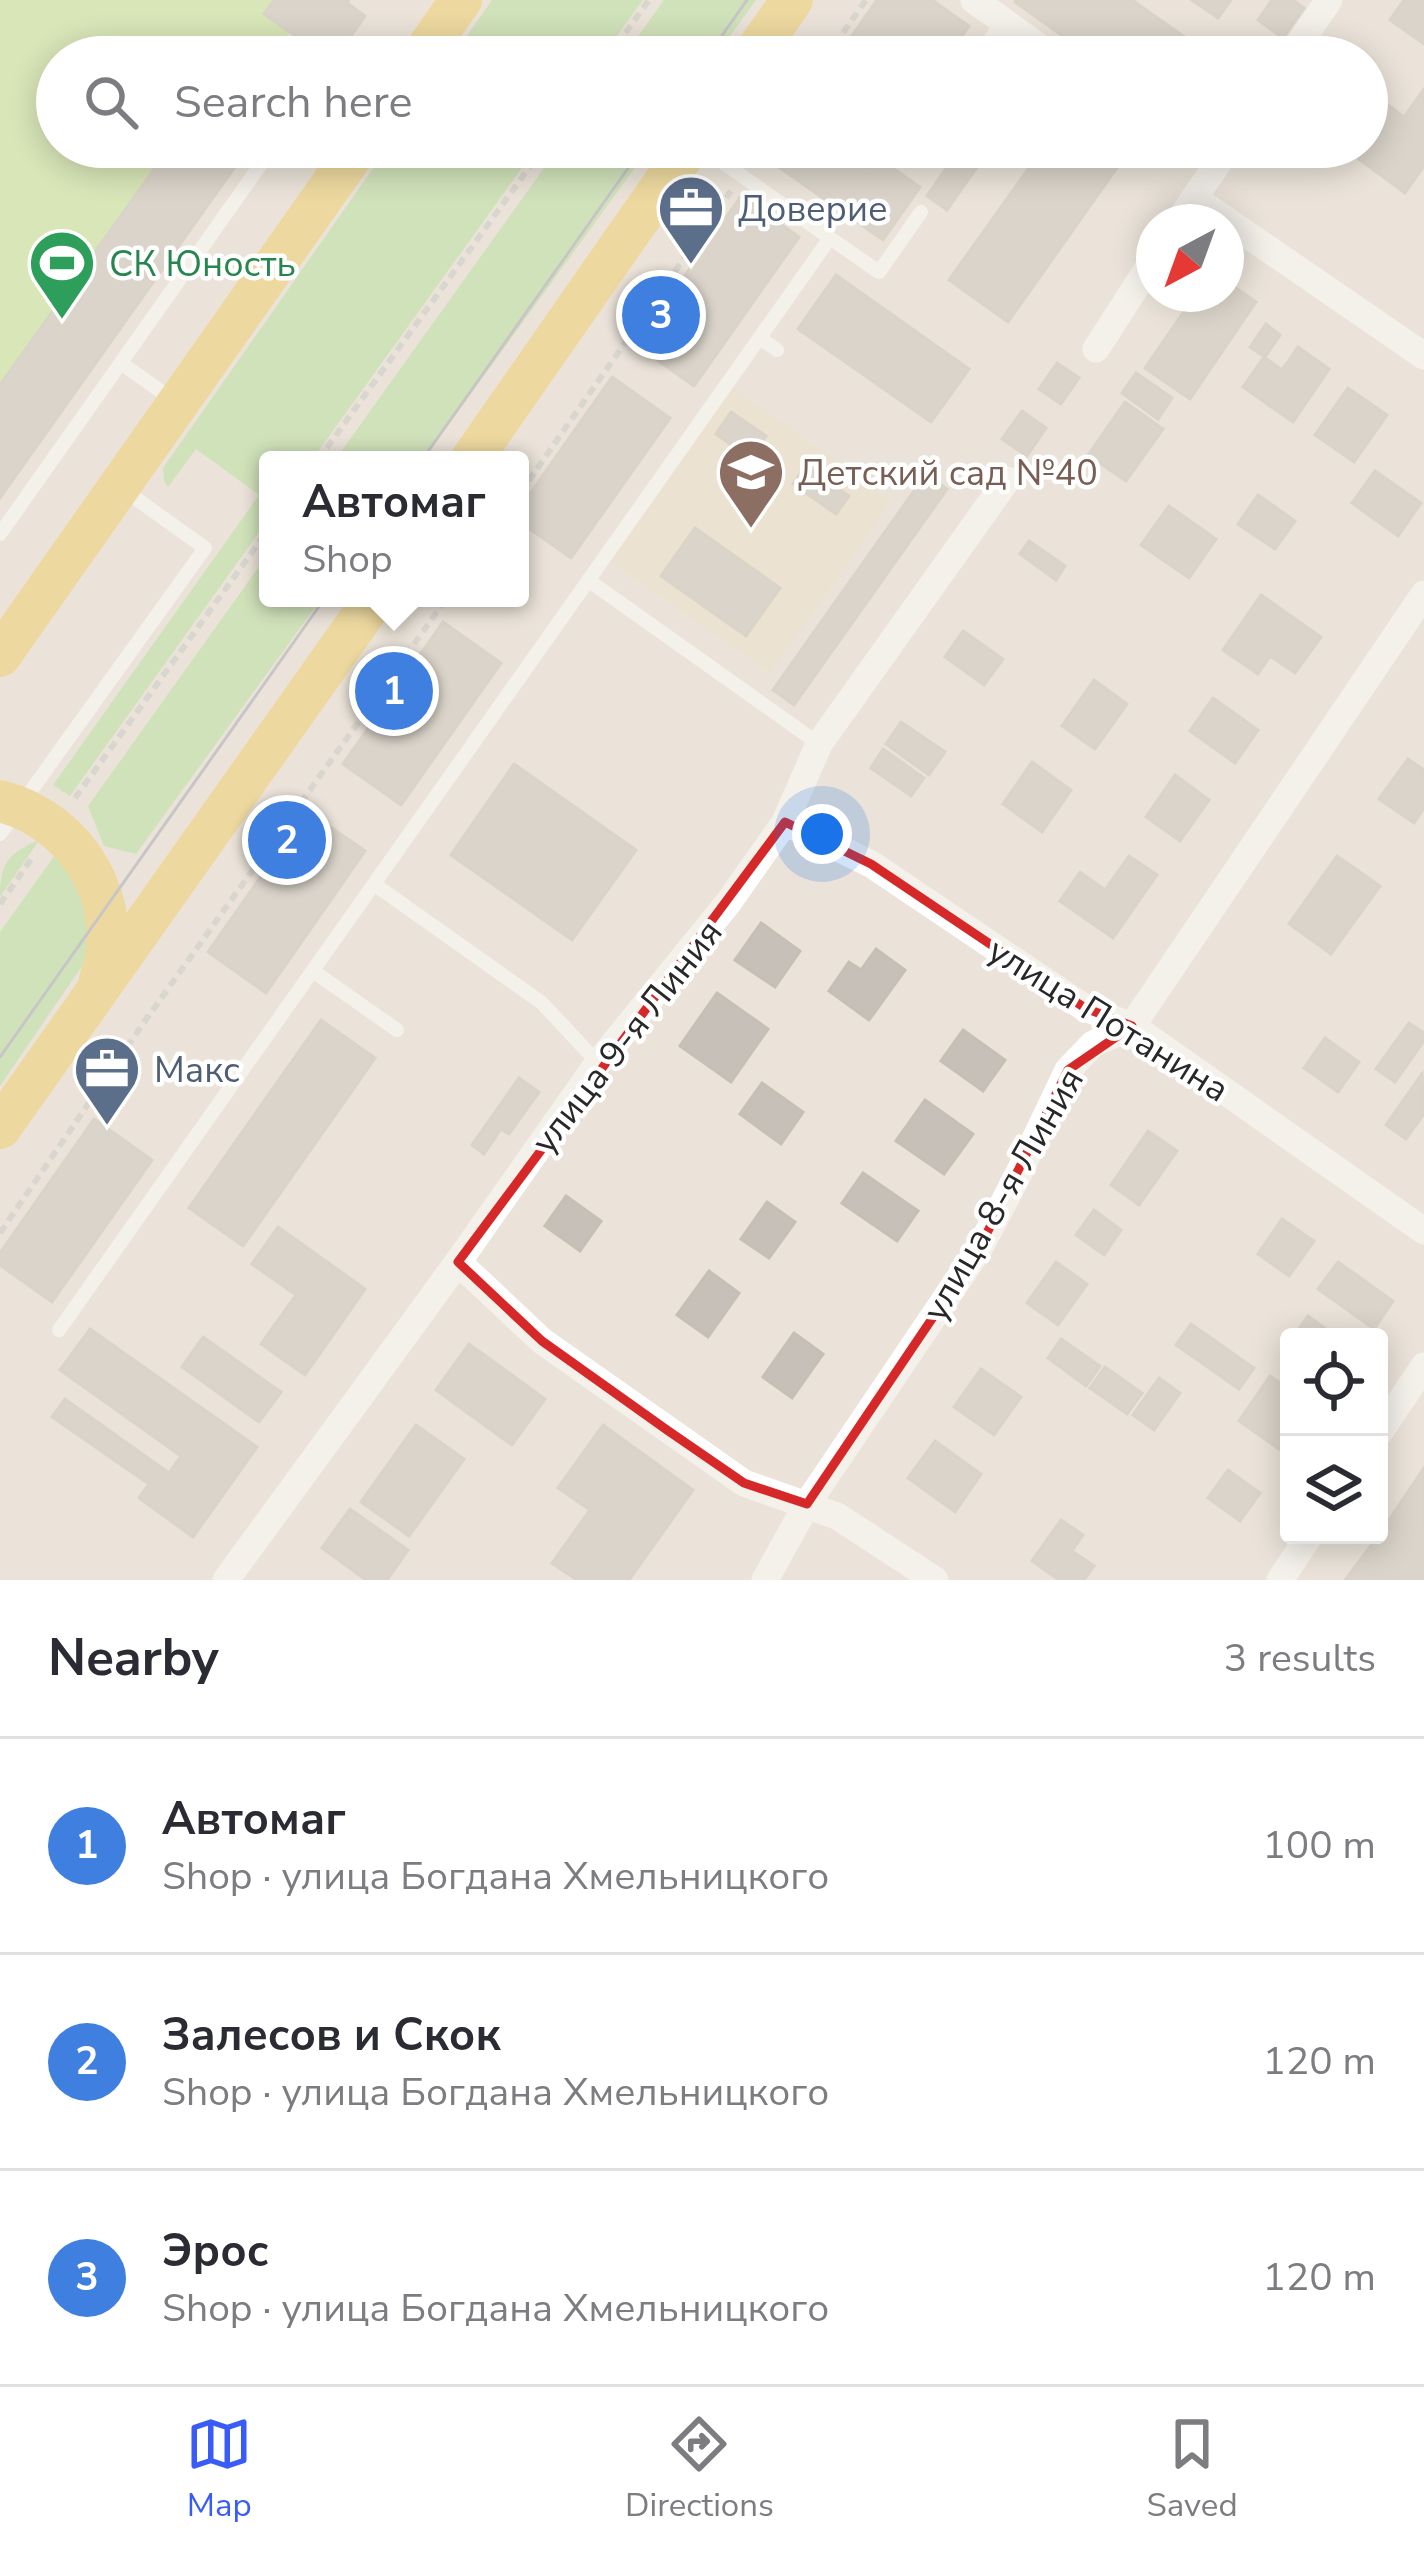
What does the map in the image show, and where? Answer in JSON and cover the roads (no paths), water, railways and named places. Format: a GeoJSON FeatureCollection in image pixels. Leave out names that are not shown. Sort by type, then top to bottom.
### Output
{"type":"FeatureCollection","features":[{"type":"Feature","properties":{"kind":"main road"},"geometry":{"type":"LineString","coordinates":[[436,36],[461,0]]}},
{"type":"Feature","properties":{"kind":"main road"},"geometry":{"type":"LineString","coordinates":[[767,36],[792,0]]}},
{"type":"Feature","properties":{"kind":"main road"},"geometry":{"type":"LineString","coordinates":[[0,656],[339,168]]}},
{"type":"Feature","properties":{"kind":"main road"},"geometry":{"type":"LineString","coordinates":[[477,451],[674,168]]}},
{"type":"Feature","properties":{"kind":"main road"},"geometry":{"type":"LineString","coordinates":[[0,1128],[368,607]]}},
{"type":"Feature","properties":{"kind":"main road"},"geometry":{"type":"LineString","coordinates":[[19,817],[74,845],[89,866],[105,910],[107,939],[104,969],[93,997]]}},
{"type":"Feature","properties":{"kind":"street"},"geometry":{"type":"LineString","coordinates":[[974,0],[1024,36]]}},
{"type":"Feature","properties":{"kind":"street"},"geometry":{"type":"LineString","coordinates":[[1305,36],[1330,0]]}},
{"type":"Feature","properties":{"kind":"street"},"geometry":{"type":"LineString","coordinates":[[1190,204],[1215,168]]}},
{"type":"Feature","properties":{"kind":"street"},"geometry":{"type":"LineString","coordinates":[[1194,198],[1424,356]]}},
{"type":"Feature","properties":{"kind":"street"},"geometry":{"type":"LineString","coordinates":[[1096,349],[1136,288]]}},
{"type":"Feature","properties":{"kind":"street","name":"улица 9-я Линия"},"geometry":{"type":"LineString","coordinates":[[226,1580],[598,1063],[728,903],[784,822],[819,743],[1007,480]]}},
{"type":"Feature","properties":{"kind":"street","name":"улица 8-я Линия"},"geometry":{"type":"LineString","coordinates":[[766,1580],[807,1504],[979,1249],[1067,1070],[1093,1044],[1132,1026],[1424,594]]}},
{"type":"Feature","properties":{"kind":"street","name":"улица Потанина"},"geometry":{"type":"LineString","coordinates":[[784,822],[871,864],[1085,1008],[1132,1026],[1424,1231]]}},
{"type":"Feature","properties":{"kind":"street"},"geometry":{"type":"LineString","coordinates":[[458,1262],[542,1341],[744,1483],[837,1516],[935,1580]]}},
{"type":"Feature","properties":{"kind":"street"},"geometry":{"type":"LineString","coordinates":[[1388,1420],[1424,1366]]}},
{"type":"Feature","properties":{"kind":"street"},"geometry":{"type":"LineString","coordinates":[[1280,1580],[1304,1544]]}},
{"type":"Feature","properties":{"kind":"lane"},"geometry":{"type":"LineString","coordinates":[[993,36],[1003,21]]}},
{"type":"Feature","properties":{"kind":"lane"},"geometry":{"type":"LineString","coordinates":[[0,534],[258,168]]}},
{"type":"Feature","properties":{"kind":"lane"},"geometry":{"type":"LineString","coordinates":[[732,168],[879,272],[921,212]]}},
{"type":"Feature","properties":{"kind":"lane"},"geometry":{"type":"LineString","coordinates":[[59,1330],[830,238]]}},
{"type":"Feature","properties":{"kind":"lane"},"geometry":{"type":"LineString","coordinates":[[760,338],[777,350]]}},
{"type":"Feature","properties":{"kind":"lane"},"geometry":{"type":"LineString","coordinates":[[121,363],[177,403]]}},
{"type":"Feature","properties":{"kind":"lane"},"geometry":{"type":"LineString","coordinates":[[19,817],[205,548],[118,487]]}},
{"type":"Feature","properties":{"kind":"lane"},"geometry":{"type":"LineString","coordinates":[[589,580],[819,743]]}},
{"type":"Feature","properties":{"kind":"lane"},"geometry":{"type":"LineString","coordinates":[[374,884],[542,1003],[598,1063]]}},
{"type":"Feature","properties":{"kind":"lane"},"geometry":{"type":"LineString","coordinates":[[313,971],[397,1030]]}},
{"type":"Feature","properties":{"kind":"tram line"},"geometry":{"type":"LineString","coordinates":[[722,36],[747,0]]}},
{"type":"Feature","properties":{"kind":"tram line"},"geometry":{"type":"LineString","coordinates":[[428,451],[628,168]]}},
{"type":"Feature","properties":{"kind":"tram line"},"geometry":{"type":"LineString","coordinates":[[0,1057],[319,607]]}},
{"type":"Feature","properties":{"kind":"place","name":"Доверие"},"geometry":{"type":"Point","coordinates":[691,267]}},
{"type":"Feature","properties":{"kind":"place","name":"Эрос"},"geometry":{"type":"Point","coordinates":[661,315]}},
{"type":"Feature","properties":{"kind":"place","name":"СК Юность"},"geometry":{"type":"Point","coordinates":[62,322]}},
{"type":"Feature","properties":{"kind":"place","name":"Детский сад №40"},"geometry":{"type":"Point","coordinates":[751,531]}},
{"type":"Feature","properties":{"kind":"place","name":"Автомаг"},"geometry":{"type":"Point","coordinates":[394,691]}},
{"type":"Feature","properties":{"kind":"place","name":"Залесов и Скок"},"geometry":{"type":"Point","coordinates":[287,840]}},
{"type":"Feature","properties":{"kind":"place","name":"Макс"},"geometry":{"type":"Point","coordinates":[107,1128]}}]}
